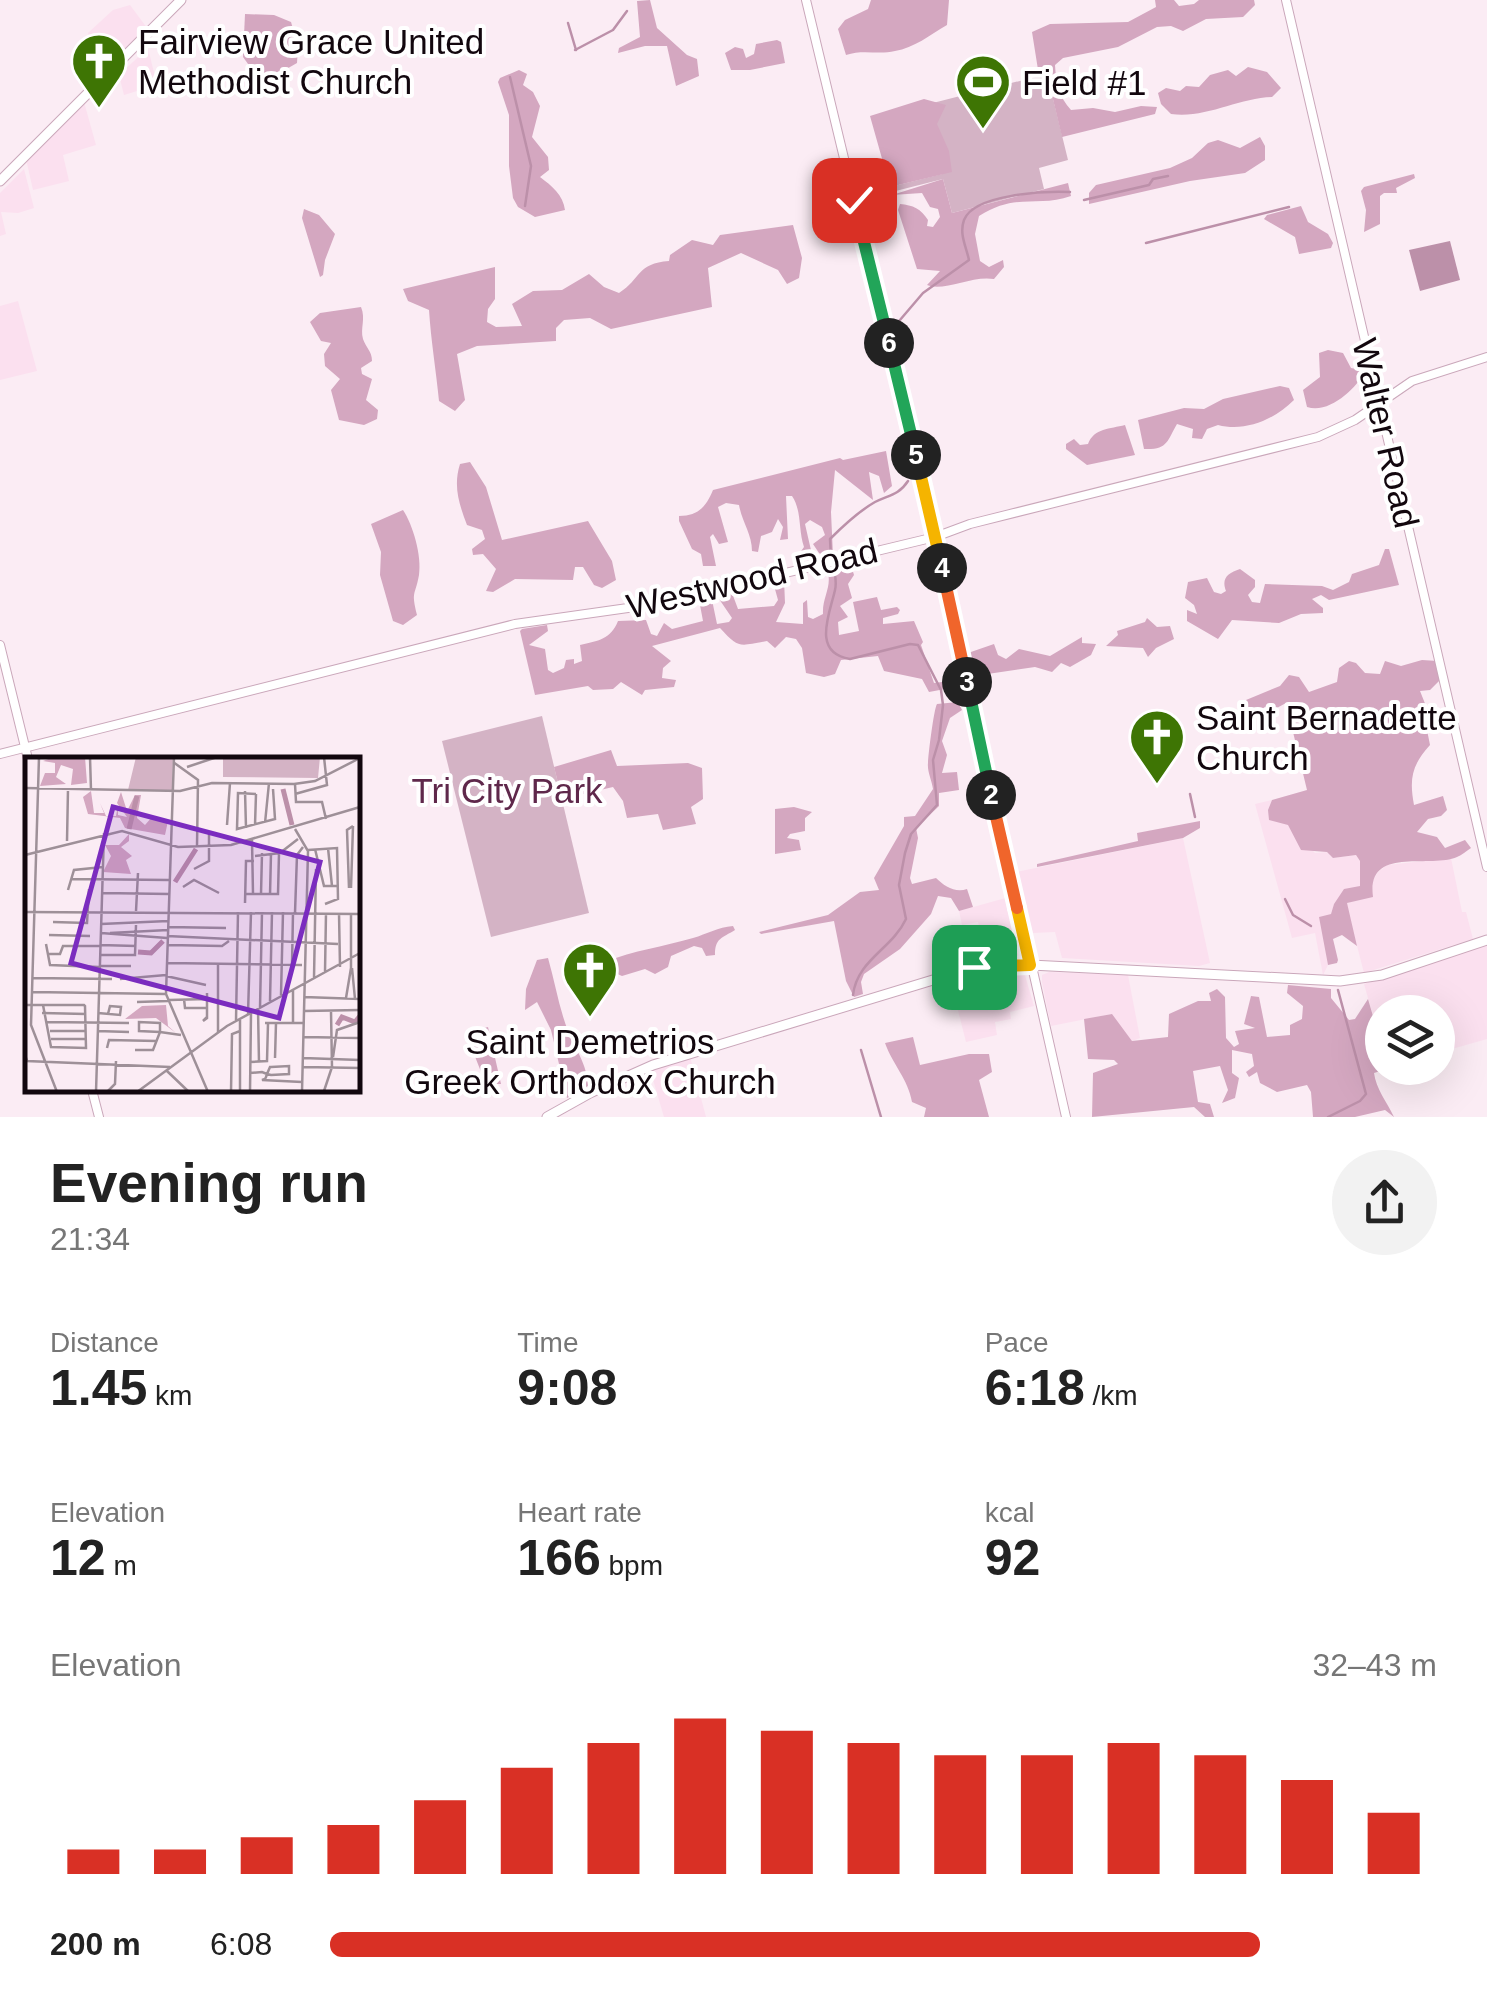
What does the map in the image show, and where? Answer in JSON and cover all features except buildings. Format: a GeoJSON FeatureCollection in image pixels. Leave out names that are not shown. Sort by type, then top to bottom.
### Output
{"type":"FeatureCollection","features":[{"type":"Feature","properties":{"kind":"main road"},"geometry":{"type":"LineString","coordinates":[[0,182],[181,0]]}},
{"type":"Feature","properties":{"kind":"main road"},"geometry":{"type":"LineString","coordinates":[[547,1117],[628,1075],[693,1052],[979,966],[1030,965],[1340,981],[1382,975],[1487,940]]}},
{"type":"Feature","properties":{"kind":"street"},"geometry":{"type":"LineString","coordinates":[[806,0],[935,537],[1066,1117]]}},
{"type":"Feature","properties":{"kind":"street","name":"Walter Road"},"geometry":{"type":"LineString","coordinates":[[1286,0],[1487,867]]}},
{"type":"Feature","properties":{"kind":"street","name":"Westwood Road"},"geometry":{"type":"LineString","coordinates":[[0,754],[515,624],[656,604],[935,537],[970,524],[1318,437],[1355,420],[1429,374],[1487,357]]}},
{"type":"Feature","properties":{"kind":"street"},"geometry":{"type":"LineString","coordinates":[[0,645],[28,757]]}},
{"type":"Feature","properties":{"kind":"street"},"geometry":{"type":"LineString","coordinates":[[93,1092],[99,1117]]}},
{"type":"Feature","properties":{"kind":"shaded area"},"geometry":{"type":"Polygon","coordinates":[[[650,0],[657,28],[697,59],[699,76],[676,86],[667,46],[645,46],[618,53],[619,48],[640,37],[637,1],[650,0]]]}},
{"type":"Feature","properties":{"kind":"shaded area"},"geometry":{"type":"Polygon","coordinates":[[[871,0],[949,0],[947,25],[902,49],[846,55],[838,29],[845,20],[868,9],[871,0]]]}},
{"type":"Feature","properties":{"kind":"shaded area"},"geometry":{"type":"Polygon","coordinates":[[[1155,0],[1174,0],[1179,6],[1199,0],[1254,0],[1255,5],[1243,17],[1206,19],[1183,31],[1171,26],[1157,27],[1118,47],[1063,58],[1055,65],[1056,78],[1071,110],[1115,112],[1157,107],[1155,114],[1062,137],[1047,74],[1039,76],[1032,32],[1050,24],[1128,22],[1156,7],[1155,0]]]}},
{"type":"Feature","properties":{"kind":"shaded area"},"geometry":{"type":"Polygon","coordinates":[[[130,5],[147,28],[102,73],[95,64],[88,33],[113,10],[130,5]]]}},
{"type":"Feature","properties":{"kind":"shaded area"},"geometry":{"type":"Polygon","coordinates":[[[245,14],[274,15],[291,22],[298,46],[297,63],[276,75],[256,75],[243,57],[245,14]]]}},
{"type":"Feature","properties":{"kind":"shaded area"},"geometry":{"type":"Polygon","coordinates":[[[781,42],[785,63],[731,70],[725,53],[735,47],[743,49],[746,58],[754,54],[756,44],[781,42]]]}},
{"type":"Feature","properties":{"kind":"shaded area"},"geometry":{"type":"Polygon","coordinates":[[[148,48],[157,85],[124,95],[119,75],[148,48]]]}},
{"type":"Feature","properties":{"kind":"shaded area"},"geometry":{"type":"Polygon","coordinates":[[[1248,67],[1267,72],[1281,88],[1272,97],[1196,114],[1171,114],[1161,104],[1158,93],[1166,88],[1180,91],[1186,86],[1199,87],[1210,75],[1228,70],[1236,76],[1248,67]]]}},
{"type":"Feature","properties":{"kind":"shaded area"},"geometry":{"type":"Polygon","coordinates":[[[519,70],[527,74],[523,85],[533,92],[540,106],[532,137],[548,157],[549,170],[540,177],[553,187],[565,210],[535,217],[518,207],[513,198],[509,115],[498,82],[519,70]]]}},
{"type":"Feature","properties":{"kind":"shaded area"},"geometry":{"type":"Polygon","coordinates":[[[924,99],[946,105],[937,124],[949,151],[952,172],[890,187],[870,116],[924,99]]]}},
{"type":"Feature","properties":{"kind":"shaded area"},"geometry":{"type":"Polygon","coordinates":[[[84,102],[96,145],[63,155],[69,181],[33,190],[26,159],[84,102]]]}},
{"type":"Feature","properties":{"kind":"shaded area"},"geometry":{"type":"Polygon","coordinates":[[[1260,137],[1265,160],[1245,173],[1089,204],[1089,193],[1096,185],[1170,168],[1218,140],[1240,148],[1260,137]]]}},
{"type":"Feature","properties":{"kind":"shaded area"},"geometry":{"type":"Polygon","coordinates":[[[24,169],[34,208],[18,213],[1,212],[6,234],[0,236],[0,193],[24,169]]]}},
{"type":"Feature","properties":{"kind":"shaded area"},"geometry":{"type":"Polygon","coordinates":[[[1414,174],[1415,178],[1396,188],[1397,193],[1380,196],[1380,224],[1364,232],[1364,187],[1414,174]]]}},
{"type":"Feature","properties":{"kind":"shaded area"},"geometry":{"type":"Polygon","coordinates":[[[943,179],[952,213],[1068,183],[1071,196],[1005,204],[979,216],[975,234],[980,261],[989,267],[1003,260],[1004,267],[994,279],[934,287],[927,285],[940,271],[917,269],[898,210],[900,204],[916,208],[928,220],[927,226],[933,227],[940,217],[938,209],[930,207],[922,193],[892,195],[943,179]]]}},
{"type":"Feature","properties":{"kind":"shaded area"},"geometry":{"type":"Polygon","coordinates":[[[1301,206],[1308,222],[1328,234],[1333,243],[1331,248],[1299,254],[1295,237],[1264,219],[1301,206]]]}},
{"type":"Feature","properties":{"kind":"shaded area"},"geometry":{"type":"Polygon","coordinates":[[[304,209],[319,215],[335,234],[320,277],[302,218],[304,209]]]}},
{"type":"Feature","properties":{"kind":"shaded area"},"geometry":{"type":"Polygon","coordinates":[[[793,225],[802,258],[799,278],[787,284],[778,270],[741,253],[708,268],[712,307],[611,329],[590,318],[564,320],[556,328],[556,341],[477,346],[457,354],[465,400],[455,411],[439,401],[429,310],[408,301],[403,289],[495,267],[495,299],[488,309],[487,322],[496,327],[522,326],[512,304],[533,291],[562,290],[589,274],[619,293],[645,268],[669,261],[670,255],[692,240],[713,245],[720,235],[793,225]]]}},
{"type":"Feature","properties":{"kind":"shaded area"},"geometry":{"type":"Polygon","coordinates":[[[1450,241],[1460,280],[1420,291],[1409,250],[1450,241]]]}},
{"type":"Feature","properties":{"kind":"shaded area"},"geometry":{"type":"Polygon","coordinates":[[[18,301],[37,371],[0,380],[0,306],[18,301]]]}},
{"type":"Feature","properties":{"kind":"shaded area"},"geometry":{"type":"Polygon","coordinates":[[[361,307],[363,339],[372,361],[361,368],[362,374],[372,379],[366,400],[378,410],[377,419],[364,425],[339,420],[331,390],[340,379],[325,366],[324,354],[331,343],[321,341],[310,322],[320,313],[361,307]]]}},
{"type":"Feature","properties":{"kind":"shaded area"},"geometry":{"type":"Polygon","coordinates":[[[1319,353],[1343,353],[1351,368],[1366,371],[1349,392],[1333,403],[1307,407],[1303,390],[1320,377],[1319,353]]]}},
{"type":"Feature","properties":{"kind":"shaded area"},"geometry":{"type":"Polygon","coordinates":[[[1280,386],[1289,388],[1294,400],[1268,419],[1238,427],[1218,425],[1207,429],[1202,439],[1192,438],[1193,429],[1177,424],[1162,446],[1144,449],[1138,420],[1184,408],[1204,409],[1223,399],[1280,386]]]}},
{"type":"Feature","properties":{"kind":"shaded area"},"geometry":{"type":"Polygon","coordinates":[[[1125,425],[1135,455],[1087,465],[1066,449],[1066,444],[1074,439],[1080,445],[1088,444],[1098,432],[1125,425]]]}},
{"type":"Feature","properties":{"kind":"shaded area"},"geometry":{"type":"Polygon","coordinates":[[[886,451],[892,486],[884,493],[879,476],[869,472],[873,500],[835,470],[831,512],[833,556],[819,553],[813,544],[825,535],[822,527],[810,520],[805,524],[813,559],[796,558],[804,547],[792,496],[786,496],[788,539],[780,540],[783,527],[778,519],[772,532],[761,536],[758,552],[752,551],[739,505],[726,503],[718,507],[728,542],[719,544],[713,534],[710,537],[716,566],[703,566],[701,554],[692,549],[679,521],[679,516],[700,509],[713,490],[840,458],[886,451]]]}},
{"type":"Feature","properties":{"kind":"shaded area"},"geometry":{"type":"Polygon","coordinates":[[[470,462],[486,487],[502,540],[588,521],[612,561],[616,580],[602,588],[594,585],[583,567],[575,567],[573,580],[515,579],[493,592],[486,591],[496,569],[483,554],[473,555],[472,549],[485,539],[482,530],[467,525],[458,495],[460,464],[470,462]]]}},
{"type":"Feature","properties":{"kind":"shaded area"},"geometry":{"type":"Polygon","coordinates":[[[403,510],[416,541],[420,567],[414,597],[417,615],[403,625],[393,621],[380,575],[381,552],[371,524],[403,510]]]}},
{"type":"Feature","properties":{"kind":"shaded area"},"geometry":{"type":"Polygon","coordinates":[[[1385,549],[1389,549],[1399,585],[1329,600],[1321,595],[1312,599],[1323,608],[1323,613],[1301,614],[1279,623],[1232,620],[1218,639],[1187,621],[1187,610],[1197,614],[1185,598],[1188,582],[1207,578],[1214,592],[1221,594],[1226,591],[1227,577],[1240,569],[1255,580],[1248,595],[1252,602],[1260,603],[1265,584],[1322,586],[1333,590],[1349,582],[1352,574],[1379,565],[1385,549]]]}},
{"type":"Feature","properties":{"kind":"shaded area"},"geometry":{"type":"Polygon","coordinates":[[[851,565],[854,575],[848,584],[852,598],[840,606],[848,617],[838,622],[839,635],[859,631],[853,602],[877,597],[881,610],[897,607],[898,614],[883,618],[883,624],[914,621],[934,683],[950,681],[945,689],[929,692],[922,679],[884,671],[878,656],[841,660],[835,674],[824,677],[806,673],[802,648],[796,639],[786,637],[775,648],[767,641],[740,644],[720,628],[652,646],[671,661],[663,668],[662,678],[676,680],[674,687],[645,690],[642,695],[621,682],[613,689],[593,690],[588,686],[535,695],[522,629],[547,625],[548,631],[529,645],[545,649],[548,670],[553,673],[564,668],[566,660],[574,659],[574,664],[582,661],[580,645],[608,635],[618,621],[646,620],[651,634],[657,636],[664,623],[672,629],[703,621],[700,605],[712,600],[717,624],[729,622],[732,618],[717,596],[732,593],[738,609],[774,606],[778,600],[773,582],[784,579],[785,603],[776,622],[803,624],[803,603],[807,600],[808,617],[823,614],[827,570],[851,565]]]}},
{"type":"Feature","properties":{"kind":"shaded area"},"geometry":{"type":"Polygon","coordinates":[[[1147,618],[1157,627],[1170,626],[1174,639],[1148,657],[1143,648],[1106,646],[1118,635],[1117,631],[1147,618]]]}},
{"type":"Feature","properties":{"kind":"shaded area"},"geometry":{"type":"Polygon","coordinates":[[[1082,637],[1082,643],[1096,644],[1091,655],[1070,667],[1061,663],[1052,672],[1035,667],[974,676],[968,653],[994,644],[998,655],[1006,659],[1019,649],[1050,656],[1082,637]]]}},
{"type":"Feature","properties":{"kind":"shaded area"},"geometry":{"type":"Polygon","coordinates":[[[1422,660],[1438,661],[1441,679],[1430,690],[1420,691],[1426,706],[1409,722],[1427,730],[1430,745],[1413,772],[1414,805],[1443,796],[1447,810],[1428,819],[1417,832],[1437,837],[1445,848],[1465,840],[1471,848],[1445,860],[1402,862],[1379,871],[1373,881],[1373,897],[1347,903],[1357,946],[1342,935],[1333,939],[1338,960],[1328,965],[1319,917],[1331,914],[1344,889],[1360,886],[1360,861],[1356,855],[1333,858],[1327,852],[1301,850],[1288,825],[1269,820],[1272,800],[1307,790],[1286,703],[1275,709],[1244,712],[1246,700],[1280,686],[1289,675],[1299,677],[1309,692],[1337,682],[1339,668],[1349,661],[1365,673],[1380,674],[1385,661],[1401,666],[1422,660]]]}},
{"type":"Feature","properties":{"kind":"shaded area"},"geometry":{"type":"Polygon","coordinates":[[[958,702],[962,710],[950,718],[942,741],[947,755],[942,773],[957,772],[959,790],[939,793],[939,806],[916,828],[918,838],[910,878],[912,884],[936,878],[950,888],[967,889],[973,907],[959,911],[951,898],[938,896],[931,914],[900,949],[864,974],[863,994],[854,997],[846,981],[834,921],[759,932],[828,915],[860,892],[879,890],[874,878],[904,826],[904,817],[915,816],[933,789],[928,763],[937,704],[958,702]]]}},
{"type":"Feature","properties":{"kind":"shaded area"},"geometry":{"type":"Polygon","coordinates":[[[611,750],[617,766],[688,763],[702,768],[703,799],[691,807],[696,824],[663,830],[658,814],[627,818],[623,801],[613,787],[562,799],[554,767],[611,750]]]}},
{"type":"Feature","properties":{"kind":"shaded area"},"geometry":{"type":"Polygon","coordinates":[[[1272,800],[1268,810],[1288,824],[1315,853],[1327,852],[1333,858],[1356,855],[1360,861],[1360,886],[1334,904],[1331,914],[1320,917],[1328,965],[1323,975],[1315,933],[1292,938],[1255,804],[1272,800]]]}},
{"type":"Feature","properties":{"kind":"shaded area"},"geometry":{"type":"Polygon","coordinates":[[[794,807],[812,812],[805,818],[805,831],[787,838],[799,840],[801,850],[775,854],[775,809],[794,807]]]}},
{"type":"Feature","properties":{"kind":"shaded area"},"geometry":{"type":"Polygon","coordinates":[[[1200,821],[1200,828],[1183,838],[1037,867],[1138,841],[1137,833],[1200,821]]]}},
{"type":"Feature","properties":{"kind":"shaded area"},"geometry":{"type":"Polygon","coordinates":[[[1183,838],[1210,963],[1199,966],[1062,958],[1055,932],[1033,933],[1016,872],[1183,838]]]}},
{"type":"Feature","properties":{"kind":"shaded area"},"geometry":{"type":"Polygon","coordinates":[[[1451,858],[1462,912],[1466,912],[1473,939],[1364,973],[1346,903],[1361,899],[1387,865],[1451,858]]]}},
{"type":"Feature","properties":{"kind":"shaded area"},"geometry":{"type":"Polygon","coordinates":[[[1009,897],[1020,951],[1015,957],[986,958],[978,922],[962,925],[959,911],[1009,897]]]}},
{"type":"Feature","properties":{"kind":"shaded area"},"geometry":{"type":"Polygon","coordinates":[[[733,926],[735,930],[718,942],[715,955],[706,956],[702,948],[694,946],[671,956],[668,967],[655,974],[645,969],[622,976],[606,969],[605,962],[616,958],[733,926]]]}},
{"type":"Feature","properties":{"kind":"shaded area"},"geometry":{"type":"Polygon","coordinates":[[[1487,945],[1487,1039],[1455,1048],[1455,995],[1367,995],[1364,984],[1487,945]]]}},
{"type":"Feature","properties":{"kind":"shaded area"},"geometry":{"type":"Polygon","coordinates":[[[548,958],[565,1022],[587,1078],[588,1086],[567,1098],[551,1030],[537,1002],[525,1010],[526,989],[537,960],[548,958]]]}},
{"type":"Feature","properties":{"kind":"shaded area"},"geometry":{"type":"Polygon","coordinates":[[[995,971],[1024,972],[1034,1006],[1010,1012],[1011,1019],[995,1022],[997,1035],[966,1042],[950,979],[995,971]]]}},
{"type":"Feature","properties":{"kind":"shaded area"},"geometry":{"type":"Polygon","coordinates":[[[1042,975],[1128,975],[1140,1038],[1132,1041],[1111,1014],[1051,1026],[1042,982],[1042,975]]]}},
{"type":"Feature","properties":{"kind":"shaded area"},"geometry":{"type":"Polygon","coordinates":[[[1288,985],[1331,989],[1331,998],[1349,1020],[1355,1019],[1365,1004],[1365,1085],[1377,1085],[1394,1117],[1385,1110],[1355,1117],[1313,1117],[1307,1085],[1277,1092],[1260,1083],[1257,1072],[1249,1077],[1246,1072],[1254,1066],[1252,1054],[1232,1050],[1232,1073],[1239,1078],[1235,1098],[1222,1103],[1228,1090],[1220,1066],[1193,1071],[1198,1102],[1210,1104],[1214,1117],[1205,1117],[1194,1107],[1092,1117],[1093,1073],[1118,1064],[1114,1060],[1088,1059],[1084,1019],[1112,1014],[1132,1041],[1168,1037],[1169,1014],[1198,1001],[1211,1001],[1209,993],[1217,989],[1225,997],[1226,1038],[1234,1047],[1239,1044],[1235,1031],[1255,1028],[1244,1024],[1251,996],[1259,997],[1267,1037],[1290,1035],[1290,1025],[1302,1019],[1303,1006],[1287,993],[1288,985]]]}},
{"type":"Feature","properties":{"kind":"shaded area"},"geometry":{"type":"Polygon","coordinates":[[[488,1027],[501,1084],[485,1084],[472,1045],[470,1032],[488,1027]]]}},
{"type":"Feature","properties":{"kind":"shaded area"},"geometry":{"type":"Polygon","coordinates":[[[913,1037],[920,1065],[969,1054],[989,1054],[992,1072],[979,1080],[989,1117],[924,1117],[926,1108],[912,1102],[885,1043],[913,1037]]]}},
{"type":"Feature","properties":{"kind":"shaded area"},"geometry":{"type":"Polygon","coordinates":[[[689,1053],[706,1117],[664,1117],[649,1066],[689,1053]]]}},
{"type":"Feature","properties":{"kind":"green space"},"geometry":{"type":"Polygon","coordinates":[[[1047,74],[1068,160],[1039,168],[1044,189],[952,213],[943,179],[860,200],[858,195],[942,174],[925,105],[1047,74]]]}},
{"type":"Feature","properties":{"kind":"green space","name":"Tri City Park"},"geometry":{"type":"Polygon","coordinates":[[[542,716],[589,913],[491,937],[442,741],[542,716]]]}},
{"type":"Feature","properties":{"kind":"waterway"},"geometry":{"type":"LineString","coordinates":[[575,50],[613,30],[627,11]]}},
{"type":"Feature","properties":{"kind":"waterway"},"geometry":{"type":"LineString","coordinates":[[568,23],[576,50]]}},
{"type":"Feature","properties":{"kind":"waterway"},"geometry":{"type":"LineString","coordinates":[[510,77],[531,166],[525,206]]}},
{"type":"Feature","properties":{"kind":"waterway"},"geometry":{"type":"LineString","coordinates":[[1084,200],[1149,185],[1153,179],[1168,176]]}},
{"type":"Feature","properties":{"kind":"waterway"},"geometry":{"type":"LineString","coordinates":[[894,327],[923,293],[969,260],[962,230],[970,211],[995,199],[1070,192]]}},
{"type":"Feature","properties":{"kind":"waterway"},"geometry":{"type":"LineString","coordinates":[[1146,243],[1289,207]]}},
{"type":"Feature","properties":{"kind":"waterway"},"geometry":{"type":"LineString","coordinates":[[831,558],[830,539],[863,510],[897,492],[908,481]]}},
{"type":"Feature","properties":{"kind":"waterway"},"geometry":{"type":"LineString","coordinates":[[833,565],[836,587],[826,631],[830,649],[850,659],[918,645],[941,690],[943,705],[933,760],[937,805],[911,834],[899,885],[906,919],[861,973],[853,995]]}},
{"type":"Feature","properties":{"kind":"waterway"},"geometry":{"type":"LineString","coordinates":[[1190,794],[1195,817]]}},
{"type":"Feature","properties":{"kind":"waterway"},"geometry":{"type":"LineString","coordinates":[[1285,899],[1293,915],[1311,926]]}},
{"type":"Feature","properties":{"kind":"waterway"},"geometry":{"type":"LineString","coordinates":[[1328,1117],[1366,1094],[1338,990]]}},
{"type":"Feature","properties":{"kind":"waterway"},"geometry":{"type":"LineString","coordinates":[[861,1050],[881,1117]]}},
{"type":"Feature","properties":{"kind":"place","name":"Fairview Grace United Methodist Church"},"geometry":{"type":"Point","coordinates":[99,110]}},
{"type":"Feature","properties":{"kind":"place","name":"Field #1"},"geometry":{"type":"Point","coordinates":[983,131]}},
{"type":"Feature","properties":{"kind":"place","name":"Saint Bernadette Church"},"geometry":{"type":"Point","coordinates":[1157,786]}},
{"type":"Feature","properties":{"kind":"place","name":"Saint Demetrios Greek Orthodox Church"},"geometry":{"type":"Point","coordinates":[590,1019]}},
{"type":"Feature","properties":{"kind":"route"},"geometry":{"type":"LineString","coordinates":[[854,200],[935,537],[1030,965],[974,967]]}}]}
